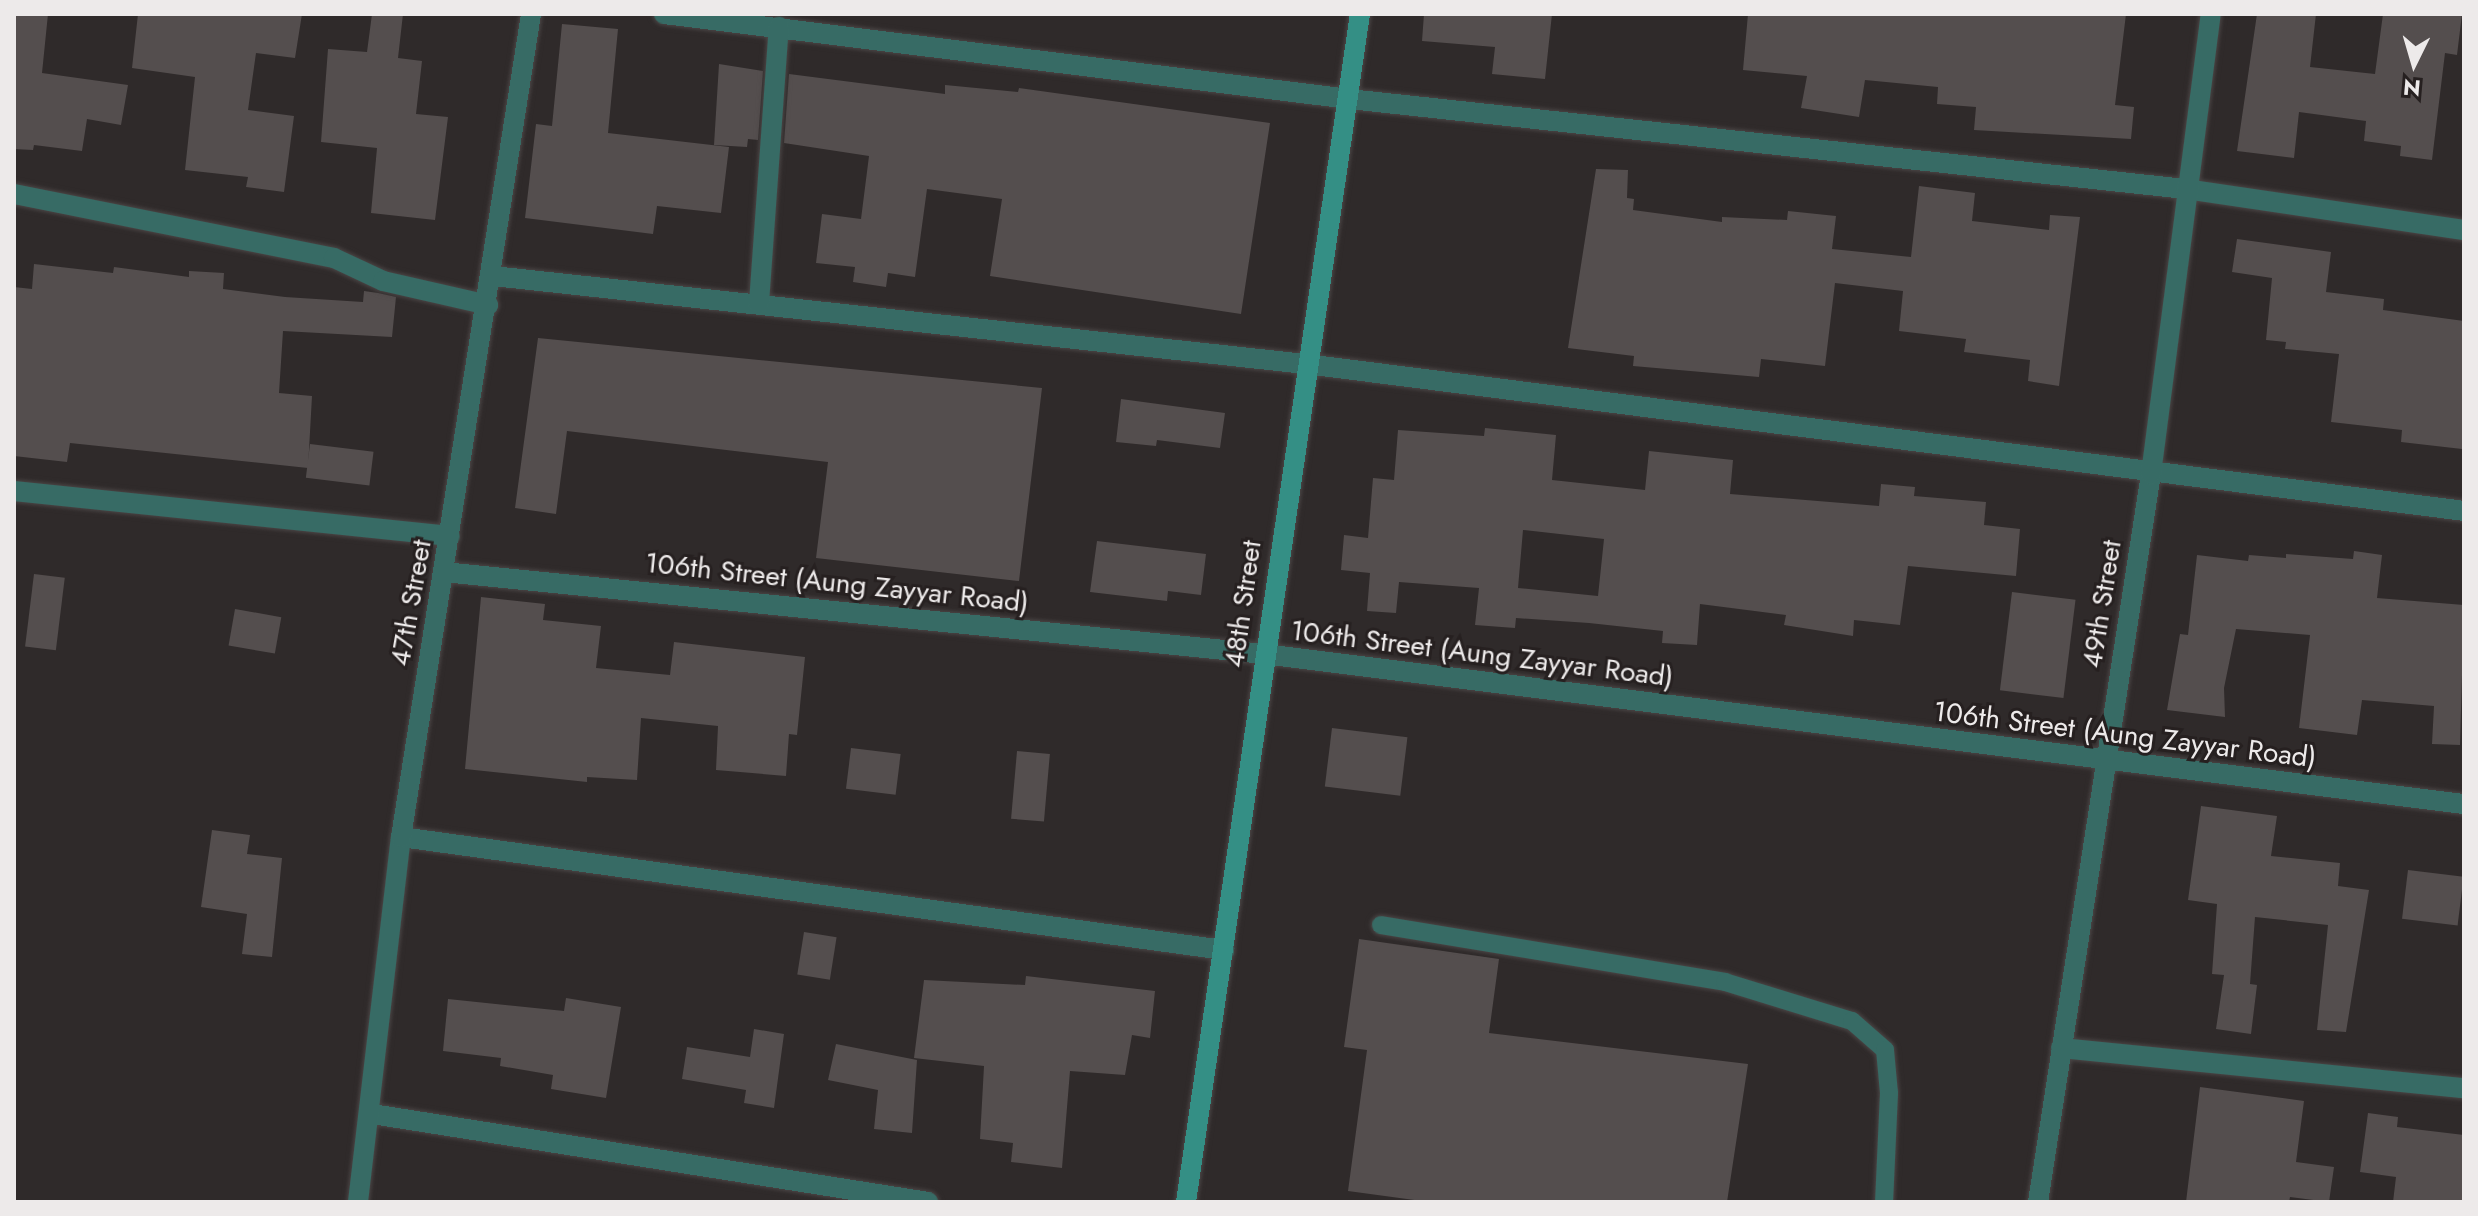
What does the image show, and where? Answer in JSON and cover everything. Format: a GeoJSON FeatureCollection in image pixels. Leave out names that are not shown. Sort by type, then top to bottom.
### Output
{"type":"FeatureCollection","features":[{"type":"Feature","properties":{"kind":"main road","name":"48th Street"},"geometry":{"type":"LineString","coordinates":[[1186,1202],[1306,364],[1360,14]]}},
{"type":"Feature","properties":{"kind":"street","name":"47th Street"},"geometry":{"type":"LineString","coordinates":[[358,1202],[372,1114],[401,837],[493,276],[531,14]]}},
{"type":"Feature","properties":{"kind":"street"},"geometry":{"type":"LineString","coordinates":[[664,14],[1349,99],[2186,189],[2464,230]]}},
{"type":"Feature","properties":{"kind":"street","name":"49th Street"},"geometry":{"type":"LineString","coordinates":[[2038,1202],[2151,474],[2211,14]]}},
{"type":"Feature","properties":{"kind":"street"},"geometry":{"type":"LineString","coordinates":[[759,303],[779,27]]}},
{"type":"Feature","properties":{"kind":"street"},"geometry":{"type":"LineString","coordinates":[[14,194],[334,258],[383,281],[488,305]]}},
{"type":"Feature","properties":{"kind":"street"},"geometry":{"type":"LineString","coordinates":[[493,276],[1306,364],[2151,474],[2464,511]]}},
{"type":"Feature","properties":{"kind":"street"},"geometry":{"type":"LineString","coordinates":[[14,491],[450,536]]}},
{"type":"Feature","properties":{"kind":"street","name":"106th Street (Aung Zayyar Road)"},"geometry":{"type":"LineString","coordinates":[[443,572],[1264,654],[2105,762],[2464,804]]}},
{"type":"Feature","properties":{"kind":"street"},"geometry":{"type":"LineString","coordinates":[[401,837],[1224,950]]}},
{"type":"Feature","properties":{"kind":"street"},"geometry":{"type":"LineString","coordinates":[[2061,1048],[2464,1088]]}},
{"type":"Feature","properties":{"kind":"street"},"geometry":{"type":"LineString","coordinates":[[372,1114],[928,1202]]}},
{"type":"Feature","properties":{"kind":"lane"},"geometry":{"type":"LineString","coordinates":[[1381,925],[1725,982],[1852,1021],[1885,1050],[1889,1093],[1884,1202]]}},
{"type":"Feature","properties":{"kind":"building"},"geometry":{"type":"Polygon","coordinates":[[[14,14],[48,14],[42,73],[128,85],[121,125],[87,119],[82,151],[34,145],[33,150],[14,149],[14,14]]]}},
{"type":"Feature","properties":{"kind":"building"},"geometry":{"type":"Polygon","coordinates":[[[138,14],[302,14],[295,58],[256,53],[248,110],[294,116],[284,192],[246,187],[248,177],[185,170],[195,77],[132,68],[138,14]]]}},
{"type":"Feature","properties":{"kind":"building"},"geometry":{"type":"Polygon","coordinates":[[[372,14],[403,14],[398,58],[422,61],[416,114],[448,117],[435,220],[371,213],[377,148],[321,142],[328,49],[367,52],[372,14]]]}},
{"type":"Feature","properties":{"kind":"building"},"geometry":{"type":"Polygon","coordinates":[[[1424,14],[1552,14],[1545,79],[1492,74],[1495,47],[1422,41],[1424,14]]]}},
{"type":"Feature","properties":{"kind":"building"},"geometry":{"type":"Polygon","coordinates":[[[1748,14],[2126,14],[2115,105],[2134,107],[2131,139],[1974,130],[1976,107],[1937,104],[1938,87],[1865,80],[1859,117],[1801,108],[1807,76],[1743,70],[1748,14]]]}},
{"type":"Feature","properties":{"kind":"building"},"geometry":{"type":"Polygon","coordinates":[[[2257,14],[2316,14],[2310,67],[2375,74],[2383,14],[2462,14],[2457,55],[2445,53],[2432,160],[2400,156],[2401,146],[2364,141],[2366,121],[2299,112],[2294,158],[2237,151],[2257,14]]]}},
{"type":"Feature","properties":{"kind":"building"},"geometry":{"type":"Polygon","coordinates":[[[562,24],[618,29],[608,133],[729,147],[721,213],[657,206],[653,234],[525,218],[536,124],[552,126],[562,24]]]}},
{"type":"Feature","properties":{"kind":"building"},"geometry":{"type":"Polygon","coordinates":[[[719,64],[763,71],[758,140],[748,139],[747,147],[714,145],[719,64]]]}},
{"type":"Feature","properties":{"kind":"building"},"geometry":{"type":"Polygon","coordinates":[[[789,74],[945,94],[945,85],[1018,92],[1019,88],[1270,123],[1241,314],[990,276],[1002,199],[927,189],[915,277],[888,273],[886,287],[853,282],[855,267],[816,263],[822,214],[861,219],[869,156],[784,143],[789,74]]]}},
{"type":"Feature","properties":{"kind":"building"},"geometry":{"type":"Polygon","coordinates":[[[1596,169],[1628,170],[1627,198],[1634,199],[1633,210],[1722,222],[1722,217],[1787,220],[1788,211],[1836,216],[1832,249],[1911,257],[1919,186],[1975,193],[1972,221],[2049,230],[2050,215],[2080,217],[2059,386],[2028,381],[2030,360],[1964,352],[1966,339],[1899,331],[1903,291],[1835,283],[1825,366],[1761,359],[1759,377],[1633,366],[1634,356],[1568,348],[1596,169]]]}},
{"type":"Feature","properties":{"kind":"building"},"geometry":{"type":"Polygon","coordinates":[[[2237,239],[2331,252],[2326,292],[2384,299],[2383,310],[2464,321],[2462,449],[2401,442],[2402,430],[2331,422],[2339,354],[2285,349],[2286,342],[2266,340],[2272,278],[2232,272],[2237,239]]]}},
{"type":"Feature","properties":{"kind":"building"},"geometry":{"type":"Polygon","coordinates":[[[34,264],[113,273],[114,267],[189,277],[189,271],[224,273],[223,289],[285,297],[363,302],[364,291],[378,293],[396,297],[392,337],[283,331],[279,393],[312,396],[308,468],[70,443],[67,462],[14,456],[14,287],[32,289],[34,264]]]}},
{"type":"Feature","properties":{"kind":"building"},"geometry":{"type":"Polygon","coordinates":[[[538,338],[1042,388],[1019,581],[816,558],[828,462],[567,431],[556,514],[515,508],[538,338]]]}},
{"type":"Feature","properties":{"kind":"building"},"geometry":{"type":"Polygon","coordinates":[[[1121,399],[1225,413],[1220,448],[1157,440],[1156,446],[1116,442],[1121,399]]]}},
{"type":"Feature","properties":{"kind":"building"},"geometry":{"type":"Polygon","coordinates":[[[1485,428],[1556,435],[1552,480],[1645,490],[1649,451],[1733,460],[1730,494],[1879,506],[1881,484],[1915,487],[1914,496],[1986,502],[1984,525],[2020,529],[2016,576],[1908,566],[1900,625],[1854,620],[1853,636],[1784,625],[1786,615],[1700,604],[1697,645],[1662,643],[1663,631],[1589,623],[1516,618],[1515,628],[1475,625],[1479,588],[1399,582],[1396,613],[1367,611],[1370,573],[1341,570],[1344,535],[1368,538],[1373,478],[1394,480],[1398,430],[1484,436],[1485,428]],[[1523,530],[1518,588],[1598,596],[1604,539],[1523,530]]]}},
{"type":"Feature","properties":{"kind":"building"},"geometry":{"type":"Polygon","coordinates":[[[310,444],[374,452],[369,486],[306,478],[310,444]]]}},
{"type":"Feature","properties":{"kind":"building"},"geometry":{"type":"Polygon","coordinates":[[[1097,541],[1206,554],[1201,595],[1168,591],[1167,601],[1090,592],[1097,541]]]}},
{"type":"Feature","properties":{"kind":"building"},"geometry":{"type":"Polygon","coordinates":[[[2354,551],[2382,555],[2377,598],[2464,605],[2460,745],[2432,744],[2434,706],[2362,700],[2357,735],[2299,728],[2310,635],[2236,629],[2224,688],[2225,717],[2167,710],[2180,634],[2188,635],[2197,555],[2248,561],[2249,555],[2286,558],[2286,554],[2353,559],[2354,551]]]}},
{"type":"Feature","properties":{"kind":"building"},"geometry":{"type":"Polygon","coordinates":[[[34,574],[65,578],[56,650],[25,646],[34,574]]]}},
{"type":"Feature","properties":{"kind":"building"},"geometry":{"type":"Polygon","coordinates":[[[2012,592],[2076,600],[2063,698],[2000,690],[2012,592]]]}},
{"type":"Feature","properties":{"kind":"building"},"geometry":{"type":"Polygon","coordinates":[[[481,597],[545,604],[543,620],[601,626],[596,668],[670,675],[674,642],[805,657],[797,735],[789,734],[786,776],[716,770],[718,726],[641,718],[637,780],[587,777],[587,782],[465,769],[481,597]]]}},
{"type":"Feature","properties":{"kind":"building"},"geometry":{"type":"Polygon","coordinates":[[[235,609],[281,617],[275,654],[229,645],[235,609]]]}},
{"type":"Feature","properties":{"kind":"building"},"geometry":{"type":"Polygon","coordinates":[[[1332,728],[1407,737],[1400,796],[1325,787],[1332,728]]]}},
{"type":"Feature","properties":{"kind":"building"},"geometry":{"type":"Polygon","coordinates":[[[851,748],[901,754],[896,795],[846,789],[851,748]]]}},
{"type":"Feature","properties":{"kind":"building"},"geometry":{"type":"Polygon","coordinates":[[[1017,751],[1050,754],[1044,822],[1011,819],[1017,751]]]}},
{"type":"Feature","properties":{"kind":"building"},"geometry":{"type":"Polygon","coordinates":[[[2201,806],[2277,816],[2271,856],[2340,863],[2338,886],[2369,890],[2346,1032],[2317,1030],[2328,925],[2255,917],[2250,984],[2257,985],[2251,1034],[2216,1029],[2224,975],[2212,974],[2217,904],[2188,900],[2201,806]]]}},
{"type":"Feature","properties":{"kind":"building"},"geometry":{"type":"Polygon","coordinates":[[[212,830],[250,835],[247,854],[282,858],[272,957],[242,954],[247,914],[201,907],[212,830]]]}},
{"type":"Feature","properties":{"kind":"building"},"geometry":{"type":"Polygon","coordinates":[[[2408,870],[2464,877],[2458,925],[2402,919],[2408,870]]]}},
{"type":"Feature","properties":{"kind":"building"},"geometry":{"type":"Polygon","coordinates":[[[804,932],[837,937],[830,980],[797,974],[804,932]]]}},
{"type":"Feature","properties":{"kind":"building"},"geometry":{"type":"Polygon","coordinates":[[[1359,939],[1499,959],[1489,1033],[1748,1064],[1727,1202],[1429,1202],[1348,1191],[1367,1050],[1344,1047],[1359,939]]]}},
{"type":"Feature","properties":{"kind":"building"},"geometry":{"type":"Polygon","coordinates":[[[1026,976],[1155,991],[1150,1038],[1132,1035],[1125,1075],[1070,1071],[1062,1168],[1011,1162],[1013,1143],[980,1139],[984,1066],[914,1058],[924,980],[1025,985],[1026,976]]]}},
{"type":"Feature","properties":{"kind":"building"},"geometry":{"type":"Polygon","coordinates":[[[566,998],[621,1007],[606,1098],[551,1089],[553,1075],[500,1066],[501,1058],[443,1051],[448,999],[564,1011],[566,998]]]}},
{"type":"Feature","properties":{"kind":"building"},"geometry":{"type":"Polygon","coordinates":[[[754,1029],[784,1034],[774,1108],[744,1103],[746,1090],[682,1079],[687,1047],[750,1057],[754,1029]]]}},
{"type":"Feature","properties":{"kind":"building"},"geometry":{"type":"Polygon","coordinates":[[[836,1044],[917,1060],[912,1133],[874,1129],[878,1090],[828,1080],[836,1044]]]}},
{"type":"Feature","properties":{"kind":"building"},"geometry":{"type":"Polygon","coordinates":[[[2200,1087],[2304,1101],[2296,1162],[2334,1167],[2329,1202],[2290,1197],[2289,1202],[2186,1202],[2200,1087]]]}},
{"type":"Feature","properties":{"kind":"building"},"geometry":{"type":"Polygon","coordinates":[[[2368,1113],[2398,1117],[2397,1127],[2464,1135],[2464,1202],[2393,1202],[2396,1177],[2360,1172],[2368,1113]]]}}]}
